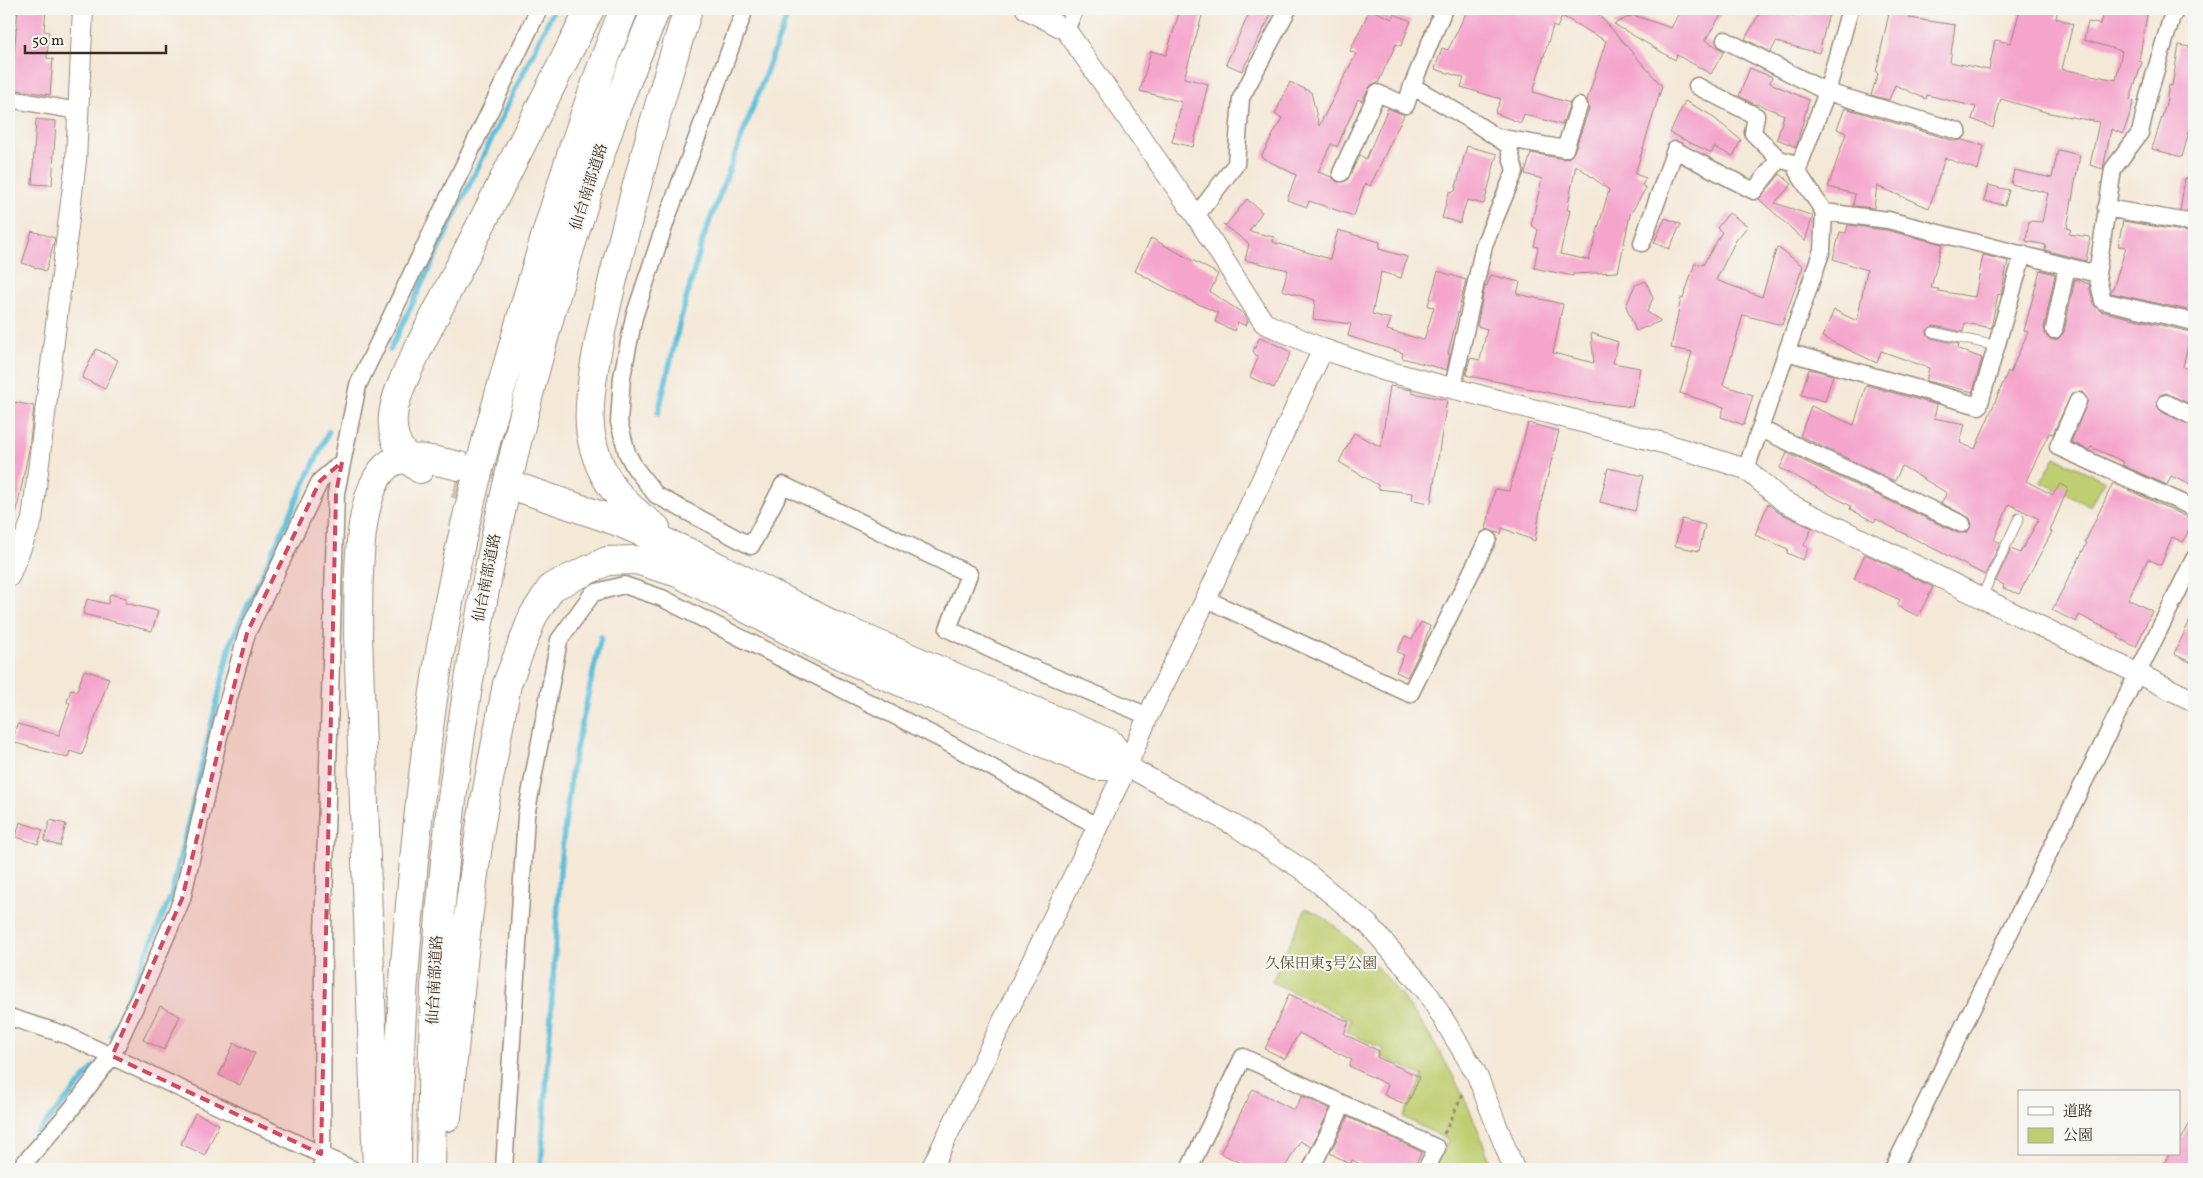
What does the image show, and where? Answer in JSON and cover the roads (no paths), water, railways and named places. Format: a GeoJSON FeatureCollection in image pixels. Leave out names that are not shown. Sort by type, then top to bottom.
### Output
{"type":"FeatureCollection","features":[{"type":"Feature","properties":{"kind":"highway"},"geometry":{"type":"LineString","coordinates":[[409,459],[394,436],[392,413],[398,393],[416,351],[590,9]]}},
{"type":"Feature","properties":{"kind":"highway","name":"仙台南部道路"},"geometry":{"type":"LineString","coordinates":[[397,1169],[400,1040],[420,795],[433,696],[453,580],[485,440],[548,226],[586,109],[624,9]]}},
{"type":"Feature","properties":{"kind":"highway","name":"仙台南部道路"},"geometry":{"type":"LineString","coordinates":[[431,1169],[432,1053],[437,954],[446,850],[464,716],[484,593],[515,451],[553,305],[575,231],[613,118],[656,9]]}},
{"type":"Feature","properties":{"kind":"highway"},"geometry":{"type":"LineString","coordinates":[[685,564],[646,521],[619,498],[601,470],[590,434],[591,400],[599,339],[656,110],[688,9]]}},
{"type":"Feature","properties":{"kind":"highway"},"geometry":{"type":"LineString","coordinates":[[377,1169],[358,635],[360,554],[366,504],[374,483],[384,468],[395,461],[409,459],[431,460],[457,475]]}},
{"type":"Feature","properties":{"kind":"highway"},"geometry":{"type":"LineString","coordinates":[[520,497],[616,521],[685,564],[1109,743],[1127,766]]}},
{"type":"Feature","properties":{"kind":"highway"},"geometry":{"type":"LineString","coordinates":[[441,1169],[466,934],[481,822],[507,684],[522,644],[534,616],[552,587],[580,572],[607,561],[636,560],[685,564]]}},
{"type":"Feature","properties":{"kind":"street"},"geometry":{"type":"LineString","coordinates":[[9,577],[32,520],[76,161],[82,9]]}},
{"type":"Feature","properties":{"kind":"street"},"geometry":{"type":"LineString","coordinates":[[322,1162],[324,936],[336,503],[342,462],[358,385],[539,9]]}},
{"type":"Feature","properties":{"kind":"street"},"geometry":{"type":"LineString","coordinates":[[745,9],[667,218],[634,316],[622,378],[619,422],[627,454],[635,468],[656,495],[751,546],[783,485],[969,574],[948,629],[1013,660],[1148,716]]}},
{"type":"Feature","properties":{"kind":"street"},"geometry":{"type":"LineString","coordinates":[[1026,9],[1066,30],[1196,216],[1264,324],[1323,349],[1386,371],[1663,443],[1746,469],[1783,501],[2194,701]]}},
{"type":"Feature","properties":{"kind":"street"},"geometry":{"type":"LineString","coordinates":[[1066,30],[1075,9]]}},
{"type":"Feature","properties":{"kind":"street"},"geometry":{"type":"LineString","coordinates":[[1196,216],[1236,164],[1241,98],[1288,9]]}},
{"type":"Feature","properties":{"kind":"street"},"geometry":{"type":"LineString","coordinates":[[1341,173],[1377,93],[1406,105],[1444,9]]}},
{"type":"Feature","properties":{"kind":"street"},"geometry":{"type":"LineString","coordinates":[[1746,469],[1822,250],[1824,212],[1798,171],[1827,92],[1850,9]]}},
{"type":"Feature","properties":{"kind":"street"},"geometry":{"type":"LineString","coordinates":[[2177,9],[2172,16],[2149,93],[2140,133],[2113,169],[2097,274],[2103,301],[2194,322]]}},
{"type":"Feature","properties":{"kind":"street"},"geometry":{"type":"LineString","coordinates":[[1725,40],[1827,92],[1958,131]]}},
{"type":"Feature","properties":{"kind":"street"},"geometry":{"type":"LineString","coordinates":[[1412,86],[1468,119],[1508,146],[1515,171],[1484,246],[1453,387]]}},
{"type":"Feature","properties":{"kind":"street"},"geometry":{"type":"LineString","coordinates":[[1697,86],[1756,116],[1753,132],[1779,159],[1800,164]]}},
{"type":"Feature","properties":{"kind":"street"},"geometry":{"type":"LineString","coordinates":[[9,99],[78,110]]}},
{"type":"Feature","properties":{"kind":"street"},"geometry":{"type":"LineString","coordinates":[[1495,137],[1565,149],[1579,106]]}},
{"type":"Feature","properties":{"kind":"street"},"geometry":{"type":"LineString","coordinates":[[1642,242],[1675,150],[1754,192],[1779,159]]}},
{"type":"Feature","properties":{"kind":"street"},"geometry":{"type":"LineString","coordinates":[[2106,208],[2194,223]]}},
{"type":"Feature","properties":{"kind":"street"},"geometry":{"type":"LineString","coordinates":[[1824,212],[1888,220],[2097,274]]}},
{"type":"Feature","properties":{"kind":"street"},"geometry":{"type":"LineString","coordinates":[[1787,352],[1979,406],[2023,254]]}},
{"type":"Feature","properties":{"kind":"street"},"geometry":{"type":"LineString","coordinates":[[2054,330],[2067,266]]}},
{"type":"Feature","properties":{"kind":"street"},"geometry":{"type":"LineString","coordinates":[[931,1169],[1127,766],[1148,716],[1206,599],[1323,349]]}},
{"type":"Feature","properties":{"kind":"street"},"geometry":{"type":"LineString","coordinates":[[2078,401],[2058,447],[2194,508]]}},
{"type":"Feature","properties":{"kind":"street"},"geometry":{"type":"LineString","coordinates":[[2166,403],[2194,417]]}},
{"type":"Feature","properties":{"kind":"street"},"geometry":{"type":"LineString","coordinates":[[1761,429],[1962,524]]}},
{"type":"Feature","properties":{"kind":"street"},"geometry":{"type":"LineString","coordinates":[[19,1169],[69,1112],[112,1056],[147,981],[182,899],[223,719],[247,633],[320,481],[342,462]]}},
{"type":"Feature","properties":{"kind":"street"},"geometry":{"type":"LineString","coordinates":[[1206,599],[1410,694],[1488,539]]}},
{"type":"Feature","properties":{"kind":"street"},"geometry":{"type":"LineString","coordinates":[[1894,1169],[2194,559]]}},
{"type":"Feature","properties":{"kind":"street"},"geometry":{"type":"LineString","coordinates":[[504,1169],[526,816],[558,640],[593,593],[624,585],[662,598],[939,738],[1097,826]]}},
{"type":"Feature","properties":{"kind":"street"},"geometry":{"type":"LineString","coordinates":[[1127,766],[1232,824],[1303,870],[1368,924],[1427,992],[1476,1073],[1514,1169]]}},
{"type":"Feature","properties":{"kind":"street"},"geometry":{"type":"LineString","coordinates":[[9,1017],[66,1035],[112,1056],[322,1162],[352,1169]]}},
{"type":"Feature","properties":{"kind":"street"},"geometry":{"type":"LineString","coordinates":[[1189,1169],[1243,1057],[1437,1148],[1426,1169]]}},
{"type":"Feature","properties":{"kind":"street"},"geometry":{"type":"LineString","coordinates":[[1311,1169],[1343,1104]]}},
{"type":"Feature","properties":{"kind":"lane"},"geometry":{"type":"LineString","coordinates":[[1933,332],[1997,346]]}},
{"type":"Feature","properties":{"kind":"lane"},"geometry":{"type":"LineString","coordinates":[[1981,598],[2019,518]]}},
{"type":"Feature","properties":{"kind":"waterway"},"geometry":{"type":"LineString","coordinates":[[390,350],[554,9]]}},
{"type":"Feature","properties":{"kind":"waterway"},"geometry":{"type":"LineString","coordinates":[[658,414],[681,317],[703,239],[790,9]]}},
{"type":"Feature","properties":{"kind":"waterway"},"geometry":{"type":"LineString","coordinates":[[112,1035],[171,896],[231,642],[329,431]]}},
{"type":"Feature","properties":{"kind":"waterway"},"geometry":{"type":"LineString","coordinates":[[541,1169],[561,857],[572,767],[601,637]]}},
{"type":"Feature","properties":{"kind":"waterway"},"geometry":{"type":"LineString","coordinates":[[9,1166],[95,1066]]}},
{"type":"Feature","properties":{"kind":"tunnel"},"geometry":{"type":"LineString","coordinates":[[455,484],[517,504]]}},
{"type":"Feature","properties":{"kind":"park label","name":"久保田東3号公園"},"geometry":{"type":"Point","coordinates":[1321,964]}}]}
